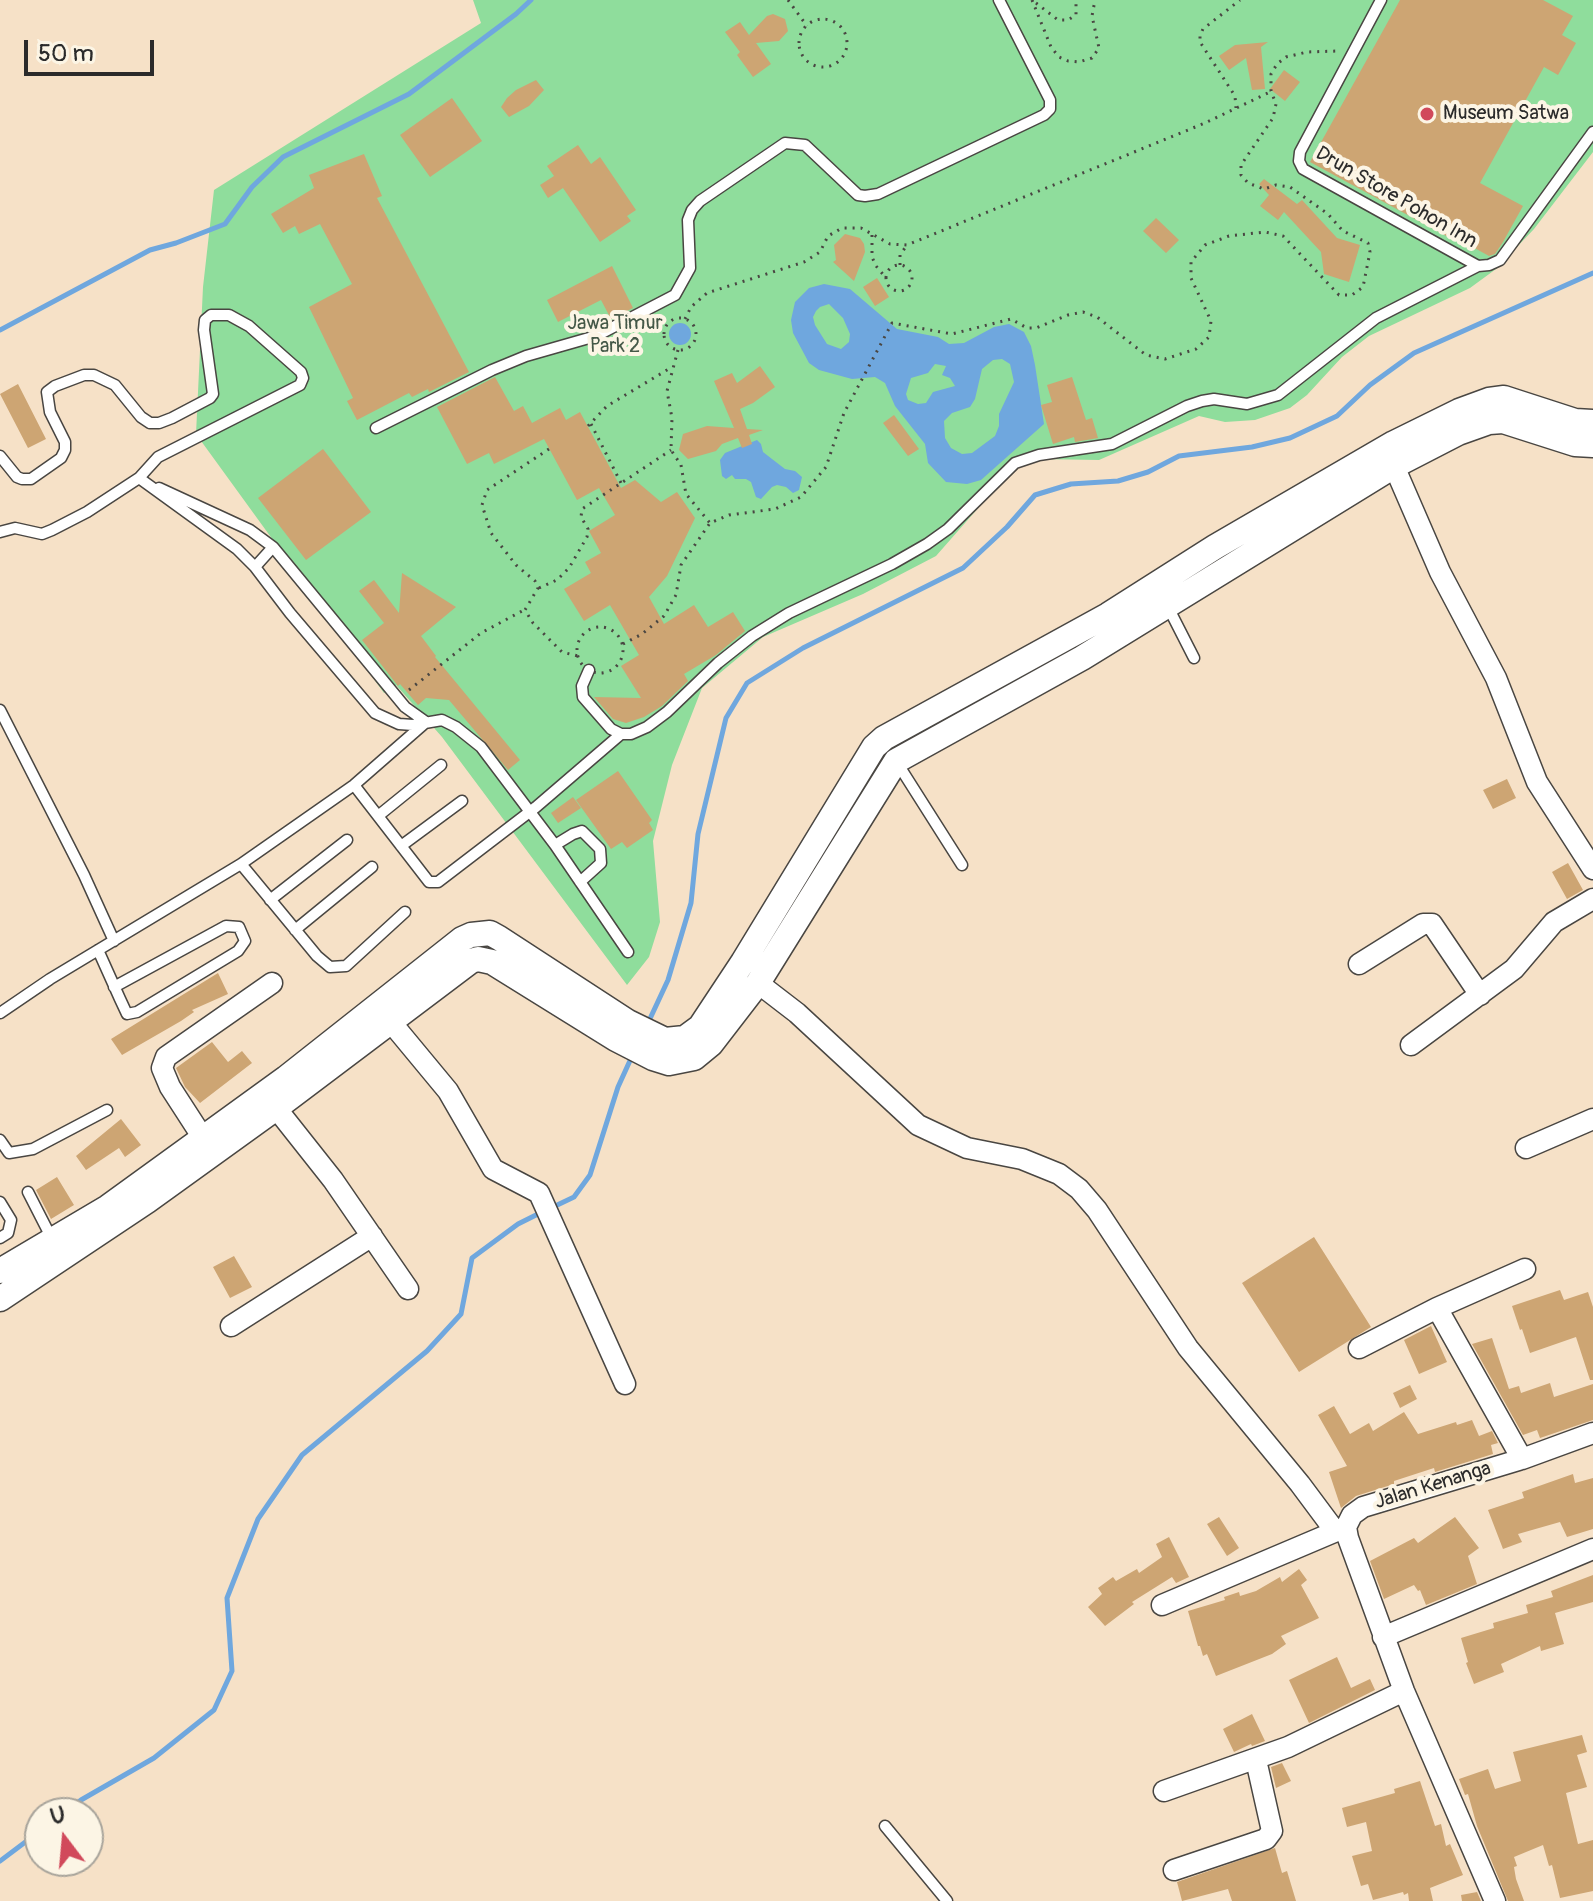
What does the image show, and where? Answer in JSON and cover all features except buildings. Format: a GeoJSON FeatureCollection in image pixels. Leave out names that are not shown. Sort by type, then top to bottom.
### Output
{"type":"FeatureCollection","features":[{"type":"Feature","properties":{"kind":"street"},"geometry":{"type":"LineString","coordinates":[[1258,537],[1394,443],[1475,404],[1504,398],[1575,421],[1593,422]]}},
{"type":"Feature","properties":{"kind":"street"},"geometry":{"type":"LineString","coordinates":[[660,1050],[700,1027],[874,747],[904,726],[1108,615],[1458,433],[1489,422],[1518,424],[1575,444],[1593,445]]}},
{"type":"Feature","properties":{"kind":"street"},"geometry":{"type":"LineString","coordinates":[[1394,466],[1440,572],[1496,678],[1537,782],[1593,869]]}},
{"type":"Feature","properties":{"kind":"street"},"geometry":{"type":"LineString","coordinates":[[0,1299],[142,1194],[276,1108],[471,961],[485,960],[682,1062],[706,1050],[758,983],[896,761],[1082,658],[1167,605],[1220,558]]}},
{"type":"Feature","properties":{"kind":"street"},"geometry":{"type":"LineString","coordinates":[[1411,1045],[1514,969],[1554,922],[1593,899]]}},
{"type":"Feature","properties":{"kind":"street"},"geometry":{"type":"LineString","coordinates":[[1359,964],[1423,924],[1432,924],[1480,995]]}},
{"type":"Feature","properties":{"kind":"street"},"geometry":{"type":"LineString","coordinates":[[0,1271],[108,1207],[142,1194],[203,1138],[471,935],[490,933],[499,938],[622,1030]]}},
{"type":"Feature","properties":{"kind":"street"},"geometry":{"type":"LineString","coordinates":[[203,1138],[170,1087],[162,1068],[166,1057],[272,983]]}},
{"type":"Feature","properties":{"kind":"street"},"geometry":{"type":"LineString","coordinates":[[758,983],[797,1013],[918,1125],[967,1148],[1022,1159],[1059,1174],[1079,1189],[1097,1210],[1188,1348],[1348,1538],[1404,1691],[1495,1901]]}},
{"type":"Feature","properties":{"kind":"street"},"geometry":{"type":"LineString","coordinates":[[390,1021],[448,1091],[493,1169],[532,1187],[545,1208],[625,1384]]}},
{"type":"Feature","properties":{"kind":"street"},"geometry":{"type":"LineString","coordinates":[[276,1108],[333,1180],[408,1289]]}},
{"type":"Feature","properties":{"kind":"street"},"geometry":{"type":"LineString","coordinates":[[1526,1148],[1593,1119]]}},
{"type":"Feature","properties":{"kind":"street"},"geometry":{"type":"LineString","coordinates":[[231,1326],[372,1236]]}},
{"type":"Feature","properties":{"kind":"street"},"geometry":{"type":"LineString","coordinates":[[1359,1348],[1437,1308],[1525,1269]]}},
{"type":"Feature","properties":{"kind":"street"},"geometry":{"type":"LineString","coordinates":[[1437,1308],[1522,1459]]}},
{"type":"Feature","properties":{"kind":"street","name":"Jalan Kenanga"},"geometry":{"type":"LineString","coordinates":[[1162,1605],[1341,1529],[1363,1507],[1522,1459],[1593,1433]]}},
{"type":"Feature","properties":{"kind":"street"},"geometry":{"type":"LineString","coordinates":[[1383,1637],[1593,1549]]}},
{"type":"Feature","properties":{"kind":"street"},"geometry":{"type":"LineString","coordinates":[[1164,1791],[1256,1760],[1337,1725],[1404,1691]]}},
{"type":"Feature","properties":{"kind":"street"},"geometry":{"type":"LineString","coordinates":[[1174,1870],[1266,1839],[1272,1831],[1256,1760]]}},
{"type":"Feature","properties":{"kind":"lane"},"geometry":{"type":"LineString","coordinates":[[376,428],[492,370],[526,356],[596,336],[675,295],[690,268],[688,220],[692,210],[700,201],[785,143],[805,145],[858,195],[865,196],[878,194],[1044,115],[1050,109],[1050,100],[999,0]]}},
{"type":"Feature","properties":{"kind":"lane","name":"Drun Store Pohon Inn"},"geometry":{"type":"LineString","coordinates":[[1381,0],[1300,152],[1299,161],[1303,169],[1478,266],[1489,265],[1500,260],[1593,132]]}},
{"type":"Feature","properties":{"kind":"lane"},"geometry":{"type":"LineString","coordinates":[[589,670],[582,686],[583,697],[611,729],[621,734],[631,734],[647,727],[752,636],[789,613],[927,544],[966,512],[1015,463],[1039,455],[1112,444],[1202,401],[1214,399],[1247,404],[1278,395],[1376,318],[1478,266]]}},
{"type":"Feature","properties":{"kind":"lane"},"geometry":{"type":"LineString","coordinates":[[0,456],[22,479],[31,479],[61,458],[65,442],[50,412],[47,392],[84,375],[94,375],[115,385],[141,417],[150,423],[172,418],[210,398],[213,394],[204,330],[205,320],[211,315],[229,315],[249,326],[301,372],[303,378],[300,385],[158,457],[139,478],[87,512],[42,534],[15,528],[0,532]]}},
{"type":"Feature","properties":{"kind":"lane"},"geometry":{"type":"LineString","coordinates":[[139,478],[250,530],[273,547],[405,707],[426,722]]}},
{"type":"Feature","properties":{"kind":"lane"},"geometry":{"type":"LineString","coordinates":[[139,478],[237,549],[375,713],[399,724],[442,720],[481,747],[555,845],[628,952]]}},
{"type":"Feature","properties":{"kind":"lane"},"geometry":{"type":"LineString","coordinates":[[255,567],[273,547]]}},
{"type":"Feature","properties":{"kind":"lane"},"geometry":{"type":"LineString","coordinates":[[1167,605],[1194,658]]}},
{"type":"Feature","properties":{"kind":"lane"},"geometry":{"type":"LineString","coordinates":[[0,710],[114,941]]}},
{"type":"Feature","properties":{"kind":"lane"},"geometry":{"type":"LineString","coordinates":[[0,1013],[241,864],[354,785],[426,722]]}},
{"type":"Feature","properties":{"kind":"lane"},"geometry":{"type":"LineString","coordinates":[[354,785],[429,882],[438,882],[529,812],[621,734]]}},
{"type":"Feature","properties":{"kind":"lane"},"geometry":{"type":"LineString","coordinates":[[874,747],[896,761],[962,865]]}},
{"type":"Feature","properties":{"kind":"lane"},"geometry":{"type":"LineString","coordinates":[[378,816],[441,765]]}},
{"type":"Feature","properties":{"kind":"lane"},"geometry":{"type":"LineString","coordinates":[[401,846],[462,801]]}},
{"type":"Feature","properties":{"kind":"lane"},"geometry":{"type":"LineString","coordinates":[[555,845],[582,831],[600,849],[601,863],[580,882]]}},
{"type":"Feature","properties":{"kind":"lane"},"geometry":{"type":"LineString","coordinates":[[270,900],[347,840]]}},
{"type":"Feature","properties":{"kind":"lane"},"geometry":{"type":"LineString","coordinates":[[241,864],[317,956],[330,967],[346,966],[405,912]]}},
{"type":"Feature","properties":{"kind":"lane"},"geometry":{"type":"LineString","coordinates":[[295,930],[372,867]]}},
{"type":"Feature","properties":{"kind":"lane"},"geometry":{"type":"LineString","coordinates":[[98,950],[114,987],[127,1014],[137,1012],[238,951],[245,941],[239,927],[226,926],[114,987]]}},
{"type":"Feature","properties":{"kind":"lane"},"geometry":{"type":"LineString","coordinates":[[0,1140],[9,1153],[33,1149],[107,1110]]}},
{"type":"Feature","properties":{"kind":"lane"},"geometry":{"type":"LineString","coordinates":[[28,1192],[52,1239]]}},
{"type":"Feature","properties":{"kind":"lane"},"geometry":{"type":"LineString","coordinates":[[0,1202],[11,1220],[8,1233],[0,1238]]}},
{"type":"Feature","properties":{"kind":"lane"},"geometry":{"type":"LineString","coordinates":[[885,1826],[947,1901]]}},
{"type":"Feature","properties":{"kind":"path"},"geometry":{"type":"LineString","coordinates":[[788,0],[807,26]]}},
{"type":"Feature","properties":{"kind":"path"},"geometry":{"type":"LineString","coordinates":[[1034,1],[1058,20],[1068,20],[1076,15],[1076,0]]}},
{"type":"Feature","properties":{"kind":"path"},"geometry":{"type":"LineString","coordinates":[[1034,1],[1051,47],[1059,57],[1079,62],[1092,58],[1099,48],[1092,16],[1095,0]]}},
{"type":"Feature","properties":{"kind":"path"},"geometry":{"type":"LineString","coordinates":[[1236,108],[1235,96],[1200,42],[1200,35],[1203,29],[1240,0]]}},
{"type":"Feature","properties":{"kind":"path"},"geometry":{"type":"LineString","coordinates":[[823,20],[839,25],[847,41],[843,58],[828,67],[811,64],[804,58],[799,42],[807,26],[823,20]]}},
{"type":"Feature","properties":{"kind":"path"},"geometry":{"type":"LineString","coordinates":[[623,644],[642,634],[664,616],[676,595],[681,565],[710,523],[729,515],[775,509],[801,497],[826,467],[844,413],[892,323],[952,334],[1011,319],[1027,328],[1036,328],[1083,312],[1097,317],[1146,355],[1165,359],[1196,349],[1209,337],[1211,321],[1191,278],[1191,262],[1205,245],[1229,236],[1265,232],[1283,236],[1339,295],[1352,295],[1363,287],[1370,252],[1368,243],[1343,231],[1328,214],[1290,187],[1276,185],[1264,189],[1248,183],[1241,175],[1241,165],[1273,118],[1276,104],[1271,91],[1271,74],[1277,64],[1286,57],[1307,52],[1354,50]]}},
{"type":"Feature","properties":{"kind":"path"},"geometry":{"type":"LineString","coordinates":[[685,319],[696,330],[695,341],[688,348],[678,350],[666,342],[664,332],[669,323],[685,319],[691,307],[707,293],[804,262],[820,252],[828,236],[842,228],[861,228],[890,244],[907,245],[1205,123],[1271,91]]}},
{"type":"Feature","properties":{"kind":"path"},"geometry":{"type":"LineString","coordinates":[[872,235],[872,257],[893,289],[906,290],[912,279],[911,272],[900,265],[893,267],[886,278]]}},
{"type":"Feature","properties":{"kind":"path"},"geometry":{"type":"LineString","coordinates":[[900,265],[900,255],[907,245]]}},
{"type":"Feature","properties":{"kind":"path"},"geometry":{"type":"LineString","coordinates":[[678,350],[667,391],[672,418],[671,450],[681,465],[686,494],[710,523]]}},
{"type":"Feature","properties":{"kind":"path"},"geometry":{"type":"LineString","coordinates":[[621,483],[590,425],[607,406],[672,367]]}},
{"type":"Feature","properties":{"kind":"path"},"geometry":{"type":"LineString","coordinates":[[538,588],[491,533],[482,505],[487,490],[549,449]]}},
{"type":"Feature","properties":{"kind":"path"},"geometry":{"type":"LineString","coordinates":[[407,692],[481,633],[525,610],[538,588],[557,580],[569,568],[587,537],[582,509],[671,450]]}},
{"type":"Feature","properties":{"kind":"path"},"geometry":{"type":"LineString","coordinates":[[525,610],[533,623],[562,652],[578,656],[589,670],[607,672],[615,668],[621,661],[623,644],[612,630],[594,628],[580,638],[578,656]]}},
{"type":"Feature","properties":{"kind":"green space","name":"Jawa Timur Park 2"},"geometry":{"type":"Polygon","coordinates":[[[473,0],[1593,0],[1593,152],[1534,229],[1496,269],[1470,288],[1369,336],[1342,357],[1307,395],[1290,408],[1255,420],[1225,422],[1199,416],[1099,460],[1034,459],[1023,464],[1009,473],[936,556],[863,594],[763,637],[702,688],[672,765],[653,841],[660,922],[649,957],[627,985],[442,737],[396,685],[384,693],[196,434],[203,287],[214,190],[481,23],[473,0]]]}},
{"type":"Feature","properties":{"kind":"water"},"geometry":{"type":"Polygon","coordinates":[[[824,284],[850,289],[897,329],[938,337],[949,344],[964,343],[994,327],[1009,324],[1024,332],[1031,346],[1044,424],[981,480],[967,484],[946,482],[928,463],[925,444],[895,406],[885,383],[875,377],[852,379],[819,370],[809,363],[793,333],[791,320],[795,302],[809,288],[824,284]],[[829,304],[816,311],[813,317],[815,325],[827,344],[841,349],[849,342],[850,334],[843,318],[829,304]],[[1002,359],[993,360],[982,369],[970,407],[952,413],[944,421],[945,438],[951,448],[962,454],[972,453],[995,436],[999,414],[1014,382],[1010,364],[1002,359]],[[935,364],[928,373],[911,378],[906,394],[908,400],[926,403],[933,392],[955,386],[950,378],[942,375],[946,366],[935,364]]]}},
{"type":"Feature","properties":{"kind":"water"},"geometry":{"type":"Polygon","coordinates":[[[680,323],[688,326],[691,334],[688,342],[680,345],[672,342],[669,334],[672,326],[680,323]]]}},
{"type":"Feature","properties":{"kind":"water"},"geometry":{"type":"Polygon","coordinates":[[[757,440],[763,452],[785,469],[795,471],[802,477],[799,490],[793,493],[777,485],[761,499],[756,497],[751,482],[746,479],[735,479],[732,475],[726,479],[722,476],[720,460],[725,453],[757,440]]]}},
{"type":"Feature","properties":{"kind":"waterway"},"geometry":{"type":"LineString","coordinates":[[0,330],[150,250],[225,224],[252,187],[283,157],[409,94],[531,0]]}},
{"type":"Feature","properties":{"kind":"waterway"},"geometry":{"type":"LineString","coordinates":[[648,1023],[668,980],[691,903],[698,834],[726,718],[747,683],[803,648],[963,568],[1007,527],[1035,495],[1071,484],[1118,481],[1148,472],[1179,456],[1252,447],[1290,438],[1337,416],[1370,385],[1414,353],[1593,273]]}},
{"type":"Feature","properties":{"kind":"waterway"},"geometry":{"type":"LineString","coordinates":[[551,1208],[574,1197],[590,1175],[618,1087],[633,1054]]}},
{"type":"Feature","properties":{"kind":"waterway"},"geometry":{"type":"LineString","coordinates":[[86,1797],[154,1758],[214,1710],[232,1671],[227,1598],[258,1519],[302,1455],[427,1351],[461,1314],[472,1258],[518,1224],[542,1212]]}},
{"type":"Feature","properties":{"kind":"waterway"},"geometry":{"type":"LineString","coordinates":[[0,1861],[24,1843]]}},
{"type":"Feature","properties":{"kind":"place","name":"Museum Satwa"},"geometry":{"type":"Point","coordinates":[1427,114]}}]}
